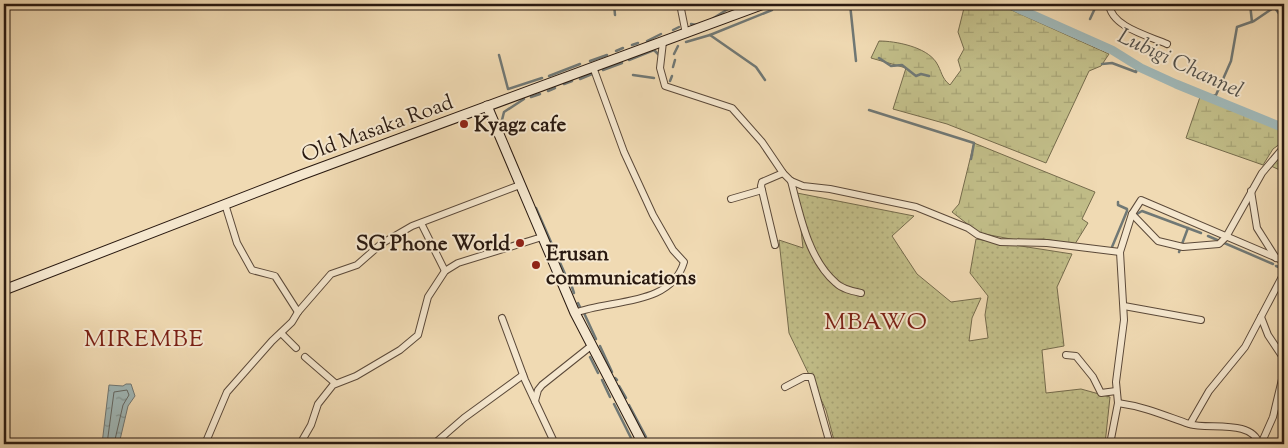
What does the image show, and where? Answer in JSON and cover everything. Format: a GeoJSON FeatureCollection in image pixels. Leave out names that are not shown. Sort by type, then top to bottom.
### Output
{"type":"FeatureCollection","features":[{"type":"Feature","properties":{"kind":"main road","name":"Old Masaka Road"},"geometry":{"type":"LineString","coordinates":[[4,290],[226,204],[764,4]]}},
{"type":"Feature","properties":{"kind":"main road"},"geometry":{"type":"LineString","coordinates":[[487,106],[575,313],[643,444]]}},
{"type":"Feature","properties":{"kind":"street"},"geometry":{"type":"LineString","coordinates":[[680,4],[686,34]]}},
{"type":"Feature","properties":{"kind":"street"},"geometry":{"type":"LineString","coordinates":[[1110,4],[1113,16],[1120,22],[1167,44]]}},
{"type":"Feature","properties":{"kind":"street"},"geometry":{"type":"LineString","coordinates":[[663,42],[660,68],[665,86],[732,108],[762,142],[783,173],[791,181],[803,186],[830,189],[916,207],[968,228],[978,235],[1000,242],[1047,242],[1120,252]]}},
{"type":"Feature","properties":{"kind":"street"},"geometry":{"type":"LineString","coordinates":[[575,313],[592,307],[657,293],[672,283],[684,262],[673,250],[653,215],[624,152],[593,67]]}},
{"type":"Feature","properties":{"kind":"street"},"geometry":{"type":"LineString","coordinates":[[1132,214],[1158,241],[1183,247],[1220,244],[1226,237],[1262,173],[1284,147]]}},
{"type":"Feature","properties":{"kind":"street"},"geometry":{"type":"LineString","coordinates":[[775,245],[762,190],[762,182],[783,173]]}},
{"type":"Feature","properties":{"kind":"street"},"geometry":{"type":"LineString","coordinates":[[791,181],[809,246],[835,283],[860,294]]}},
{"type":"Feature","properties":{"kind":"street"},"geometry":{"type":"LineString","coordinates":[[205,444],[227,392],[292,322],[298,312],[331,274],[356,265],[381,244],[421,223],[520,185]]}},
{"type":"Feature","properties":{"kind":"street"},"geometry":{"type":"LineString","coordinates":[[730,199],[762,190]]}},
{"type":"Feature","properties":{"kind":"street"},"geometry":{"type":"LineString","coordinates":[[1251,191],[1257,228],[1276,258]]}},
{"type":"Feature","properties":{"kind":"street"},"geometry":{"type":"LineString","coordinates":[[1110,444],[1118,403],[1116,391],[1124,306],[1120,252],[1132,214],[1141,200],[1284,261]]}},
{"type":"Feature","properties":{"kind":"street"},"geometry":{"type":"LineString","coordinates":[[226,204],[237,243],[252,270],[275,276],[298,312]]}},
{"type":"Feature","properties":{"kind":"street"},"geometry":{"type":"LineString","coordinates":[[421,223],[445,271]]}},
{"type":"Feature","properties":{"kind":"street"},"geometry":{"type":"LineString","coordinates":[[300,444],[318,404],[335,383],[356,376],[400,350],[418,335],[428,297],[445,271],[458,263],[542,236]]}},
{"type":"Feature","properties":{"kind":"street"},"geometry":{"type":"LineString","coordinates":[[1190,424],[1209,391],[1245,347],[1284,273]]}},
{"type":"Feature","properties":{"kind":"street"},"geometry":{"type":"LineString","coordinates":[[1124,306],[1201,320]]}},
{"type":"Feature","properties":{"kind":"street"},"geometry":{"type":"LineString","coordinates":[[1261,317],[1268,335],[1284,359]]}},
{"type":"Feature","properties":{"kind":"street"},"geometry":{"type":"LineString","coordinates":[[502,318],[523,375],[555,444]]}},
{"type":"Feature","properties":{"kind":"street"},"geometry":{"type":"LineString","coordinates":[[281,333],[296,348]]}},
{"type":"Feature","properties":{"kind":"street"},"geometry":{"type":"LineString","coordinates":[[535,401],[538,390],[542,385],[591,346]]}},
{"type":"Feature","properties":{"kind":"street"},"geometry":{"type":"LineString","coordinates":[[1066,355],[1076,356],[1092,377],[1101,393],[1116,391]]}},
{"type":"Feature","properties":{"kind":"street"},"geometry":{"type":"LineString","coordinates":[[305,357],[335,383]]}},
{"type":"Feature","properties":{"kind":"street"},"geometry":{"type":"LineString","coordinates":[[1260,444],[1273,417],[1284,371]]}},
{"type":"Feature","properties":{"kind":"street"},"geometry":{"type":"LineString","coordinates":[[434,444],[464,418],[523,375]]}},
{"type":"Feature","properties":{"kind":"street"},"geometry":{"type":"LineString","coordinates":[[785,387],[804,377],[810,377],[830,444]]}},
{"type":"Feature","properties":{"kind":"street"},"geometry":{"type":"LineString","coordinates":[[1118,403],[1143,406],[1190,424],[1228,426],[1256,436],[1260,444]]}},
{"type":"Feature","properties":{"kind":"green space"},"geometry":{"type":"Polygon","coordinates":[[[965,4],[998,4],[1109,54],[1101,66],[1089,71],[1046,163],[947,124],[893,109],[906,68],[871,58],[879,41],[894,42],[925,52],[936,62],[943,77],[950,85],[961,70],[958,60],[964,49],[958,32],[965,4]]]}},
{"type":"Feature","properties":{"kind":"green space"},"geometry":{"type":"Polygon","coordinates":[[[1200,97],[1284,130],[1284,141],[1273,149],[1263,165],[1186,138],[1200,97]]]}},
{"type":"Feature","properties":{"kind":"green space"},"geometry":{"type":"Polygon","coordinates":[[[974,143],[1095,192],[1082,219],[1088,223],[1075,244],[1043,239],[1016,240],[979,233],[952,212],[959,204],[974,143]]]}},
{"type":"Feature","properties":{"kind":"green space"},"geometry":{"type":"Polygon","coordinates":[[[1284,152],[1284,172],[1271,166],[1284,152]]]}},
{"type":"Feature","properties":{"kind":"green space"},"geometry":{"type":"Polygon","coordinates":[[[797,193],[914,216],[892,236],[917,274],[951,302],[981,298],[972,318],[969,341],[988,338],[985,315],[988,296],[970,273],[976,239],[1072,254],[1057,287],[1064,346],[1042,350],[1046,393],[1081,389],[1110,397],[1105,444],[835,444],[826,410],[789,333],[779,240],[803,248],[797,193]]]}},
{"type":"Feature","properties":{"kind":"water"},"geometry":{"type":"Polygon","coordinates":[[[131,384],[135,396],[128,406],[119,444],[102,444],[109,385],[123,386],[131,384]]]}},
{"type":"Feature","properties":{"kind":"waterway"},"geometry":{"type":"LineString","coordinates":[[614,4],[615,15]]}},
{"type":"Feature","properties":{"kind":"waterway"},"geometry":{"type":"LineString","coordinates":[[737,5],[744,4]]}},
{"type":"Feature","properties":{"kind":"waterway"},"geometry":{"type":"LineString","coordinates":[[850,4],[856,61]]}},
{"type":"Feature","properties":{"kind":"waterway","name":"Lubigi Channel"},"geometry":{"type":"LineString","coordinates":[[1008,4],[1112,50],[1141,68],[1176,84],[1284,128]]}},
{"type":"Feature","properties":{"kind":"waterway"},"geometry":{"type":"LineString","coordinates":[[1090,19],[1097,4]]}},
{"type":"Feature","properties":{"kind":"waterway"},"geometry":{"type":"LineString","coordinates":[[1250,4],[1252,22]]}},
{"type":"Feature","properties":{"kind":"waterway"},"geometry":{"type":"LineString","coordinates":[[1207,98],[1216,95],[1231,61],[1237,27],[1254,21],[1279,4]]}},
{"type":"Feature","properties":{"kind":"waterway"},"geometry":{"type":"LineString","coordinates":[[1275,8],[1280,15],[1284,15]]}},
{"type":"Feature","properties":{"kind":"waterway"},"geometry":{"type":"LineString","coordinates":[[712,19],[728,9]]}},
{"type":"Feature","properties":{"kind":"waterway"},"geometry":{"type":"LineString","coordinates":[[710,35],[772,10]]}},
{"type":"Feature","properties":{"kind":"waterway"},"geometry":{"type":"LineString","coordinates":[[691,24],[697,25]]}},
{"type":"Feature","properties":{"kind":"waterway"},"geometry":{"type":"LineString","coordinates":[[673,30],[679,27]]}},
{"type":"Feature","properties":{"kind":"waterway"},"geometry":{"type":"LineString","coordinates":[[647,41],[661,34]]}},
{"type":"Feature","properties":{"kind":"waterway"},"geometry":{"type":"LineString","coordinates":[[686,42],[710,35],[756,67],[765,80]]}},
{"type":"Feature","properties":{"kind":"waterway"},"geometry":{"type":"LineString","coordinates":[[632,45],[638,43]]}},
{"type":"Feature","properties":{"kind":"waterway"},"geometry":{"type":"LineString","coordinates":[[674,54],[678,46]]}},
{"type":"Feature","properties":{"kind":"waterway"},"geometry":{"type":"LineString","coordinates":[[616,51],[623,48]]}},
{"type":"Feature","properties":{"kind":"waterway"},"geometry":{"type":"LineString","coordinates":[[629,60],[654,50],[660,56]]}},
{"type":"Feature","properties":{"kind":"waterway"},"geometry":{"type":"LineString","coordinates":[[499,55],[508,89],[542,78]]}},
{"type":"Feature","properties":{"kind":"waterway"},"geometry":{"type":"LineString","coordinates":[[590,61],[607,55]]}},
{"type":"Feature","properties":{"kind":"waterway"},"geometry":{"type":"LineString","coordinates":[[879,58],[891,66],[902,65],[916,76],[921,74],[929,76]]}},
{"type":"Feature","properties":{"kind":"waterway"},"geometry":{"type":"LineString","coordinates":[[673,67],[675,60]]}},
{"type":"Feature","properties":{"kind":"waterway"},"geometry":{"type":"LineString","coordinates":[[603,70],[622,63]]}},
{"type":"Feature","properties":{"kind":"waterway"},"geometry":{"type":"LineString","coordinates":[[1102,64],[1112,63],[1136,72],[1138,66]]}},
{"type":"Feature","properties":{"kind":"waterway"},"geometry":{"type":"LineString","coordinates":[[549,76],[580,64]]}},
{"type":"Feature","properties":{"kind":"waterway"},"geometry":{"type":"LineString","coordinates":[[580,79],[592,74]]}},
{"type":"Feature","properties":{"kind":"waterway"},"geometry":{"type":"LineString","coordinates":[[633,75],[654,78]]}},
{"type":"Feature","properties":{"kind":"waterway"},"geometry":{"type":"LineString","coordinates":[[670,81],[672,76]]}},
{"type":"Feature","properties":{"kind":"waterway"},"geometry":{"type":"LineString","coordinates":[[564,84],[572,81]]}},
{"type":"Feature","properties":{"kind":"waterway"},"geometry":{"type":"LineString","coordinates":[[548,91],[555,88]]}},
{"type":"Feature","properties":{"kind":"waterway"},"geometry":{"type":"LineString","coordinates":[[531,97],[540,94]]}},
{"type":"Feature","properties":{"kind":"waterway"},"geometry":{"type":"LineString","coordinates":[[502,120],[504,112],[524,99]]}},
{"type":"Feature","properties":{"kind":"waterway"},"geometry":{"type":"LineString","coordinates":[[869,110],[974,143],[971,159]]}},
{"type":"Feature","properties":{"kind":"waterway"},"geometry":{"type":"LineString","coordinates":[[1112,247],[1127,211],[1127,209],[1118,205],[1118,202]]}},
{"type":"Feature","properties":{"kind":"waterway"},"geometry":{"type":"LineString","coordinates":[[536,208],[565,274]]}},
{"type":"Feature","properties":{"kind":"waterway"},"geometry":{"type":"LineString","coordinates":[[1137,214],[1142,211],[1201,233]]}},
{"type":"Feature","properties":{"kind":"waterway"},"geometry":{"type":"LineString","coordinates":[[1179,252],[1188,228]]}},
{"type":"Feature","properties":{"kind":"waterway"},"geometry":{"type":"LineString","coordinates":[[1208,236],[1273,264]]}},
{"type":"Feature","properties":{"kind":"waterway"},"geometry":{"type":"LineString","coordinates":[[1276,266],[1284,269]]}},
{"type":"Feature","properties":{"kind":"waterway"},"geometry":{"type":"LineString","coordinates":[[572,287],[574,293]]}},
{"type":"Feature","properties":{"kind":"waterway"},"geometry":{"type":"LineString","coordinates":[[578,303],[580,307]]}},
{"type":"Feature","properties":{"kind":"waterway"},"geometry":{"type":"LineString","coordinates":[[584,313],[596,339]]}},
{"type":"Feature","properties":{"kind":"waterway"},"geometry":{"type":"LineString","coordinates":[[600,346],[612,372]]}},
{"type":"Feature","properties":{"kind":"waterway"},"geometry":{"type":"LineString","coordinates":[[590,357],[598,373]]}},
{"type":"Feature","properties":{"kind":"waterway"},"geometry":{"type":"LineString","coordinates":[[602,380],[610,397]]}},
{"type":"Feature","properties":{"kind":"waterway"},"geometry":{"type":"LineString","coordinates":[[619,386],[626,398]]}},
{"type":"Feature","properties":{"kind":"waterway"},"geometry":{"type":"LineString","coordinates":[[614,404],[633,442]]}},
{"type":"Feature","properties":{"kind":"waterway"},"geometry":{"type":"LineString","coordinates":[[629,405],[646,437]]}},
{"type":"Feature","properties":{"kind":"place","name":"Kyagz cafe"},"geometry":{"type":"Point","coordinates":[464,124]}},
{"type":"Feature","properties":{"kind":"place","name":"SG Phone World"},"geometry":{"type":"Point","coordinates":[520,243]}},
{"type":"Feature","properties":{"kind":"place","name":"Erusan communications"},"geometry":{"type":"Point","coordinates":[536,265]}},
{"type":"Feature","properties":{"kind":"district","name":"MBAWO"},"geometry":{"type":"Point","coordinates":[876,321]}},
{"type":"Feature","properties":{"kind":"district","name":"MIREMBE"},"geometry":{"type":"Point","coordinates":[144,338]}}]}
